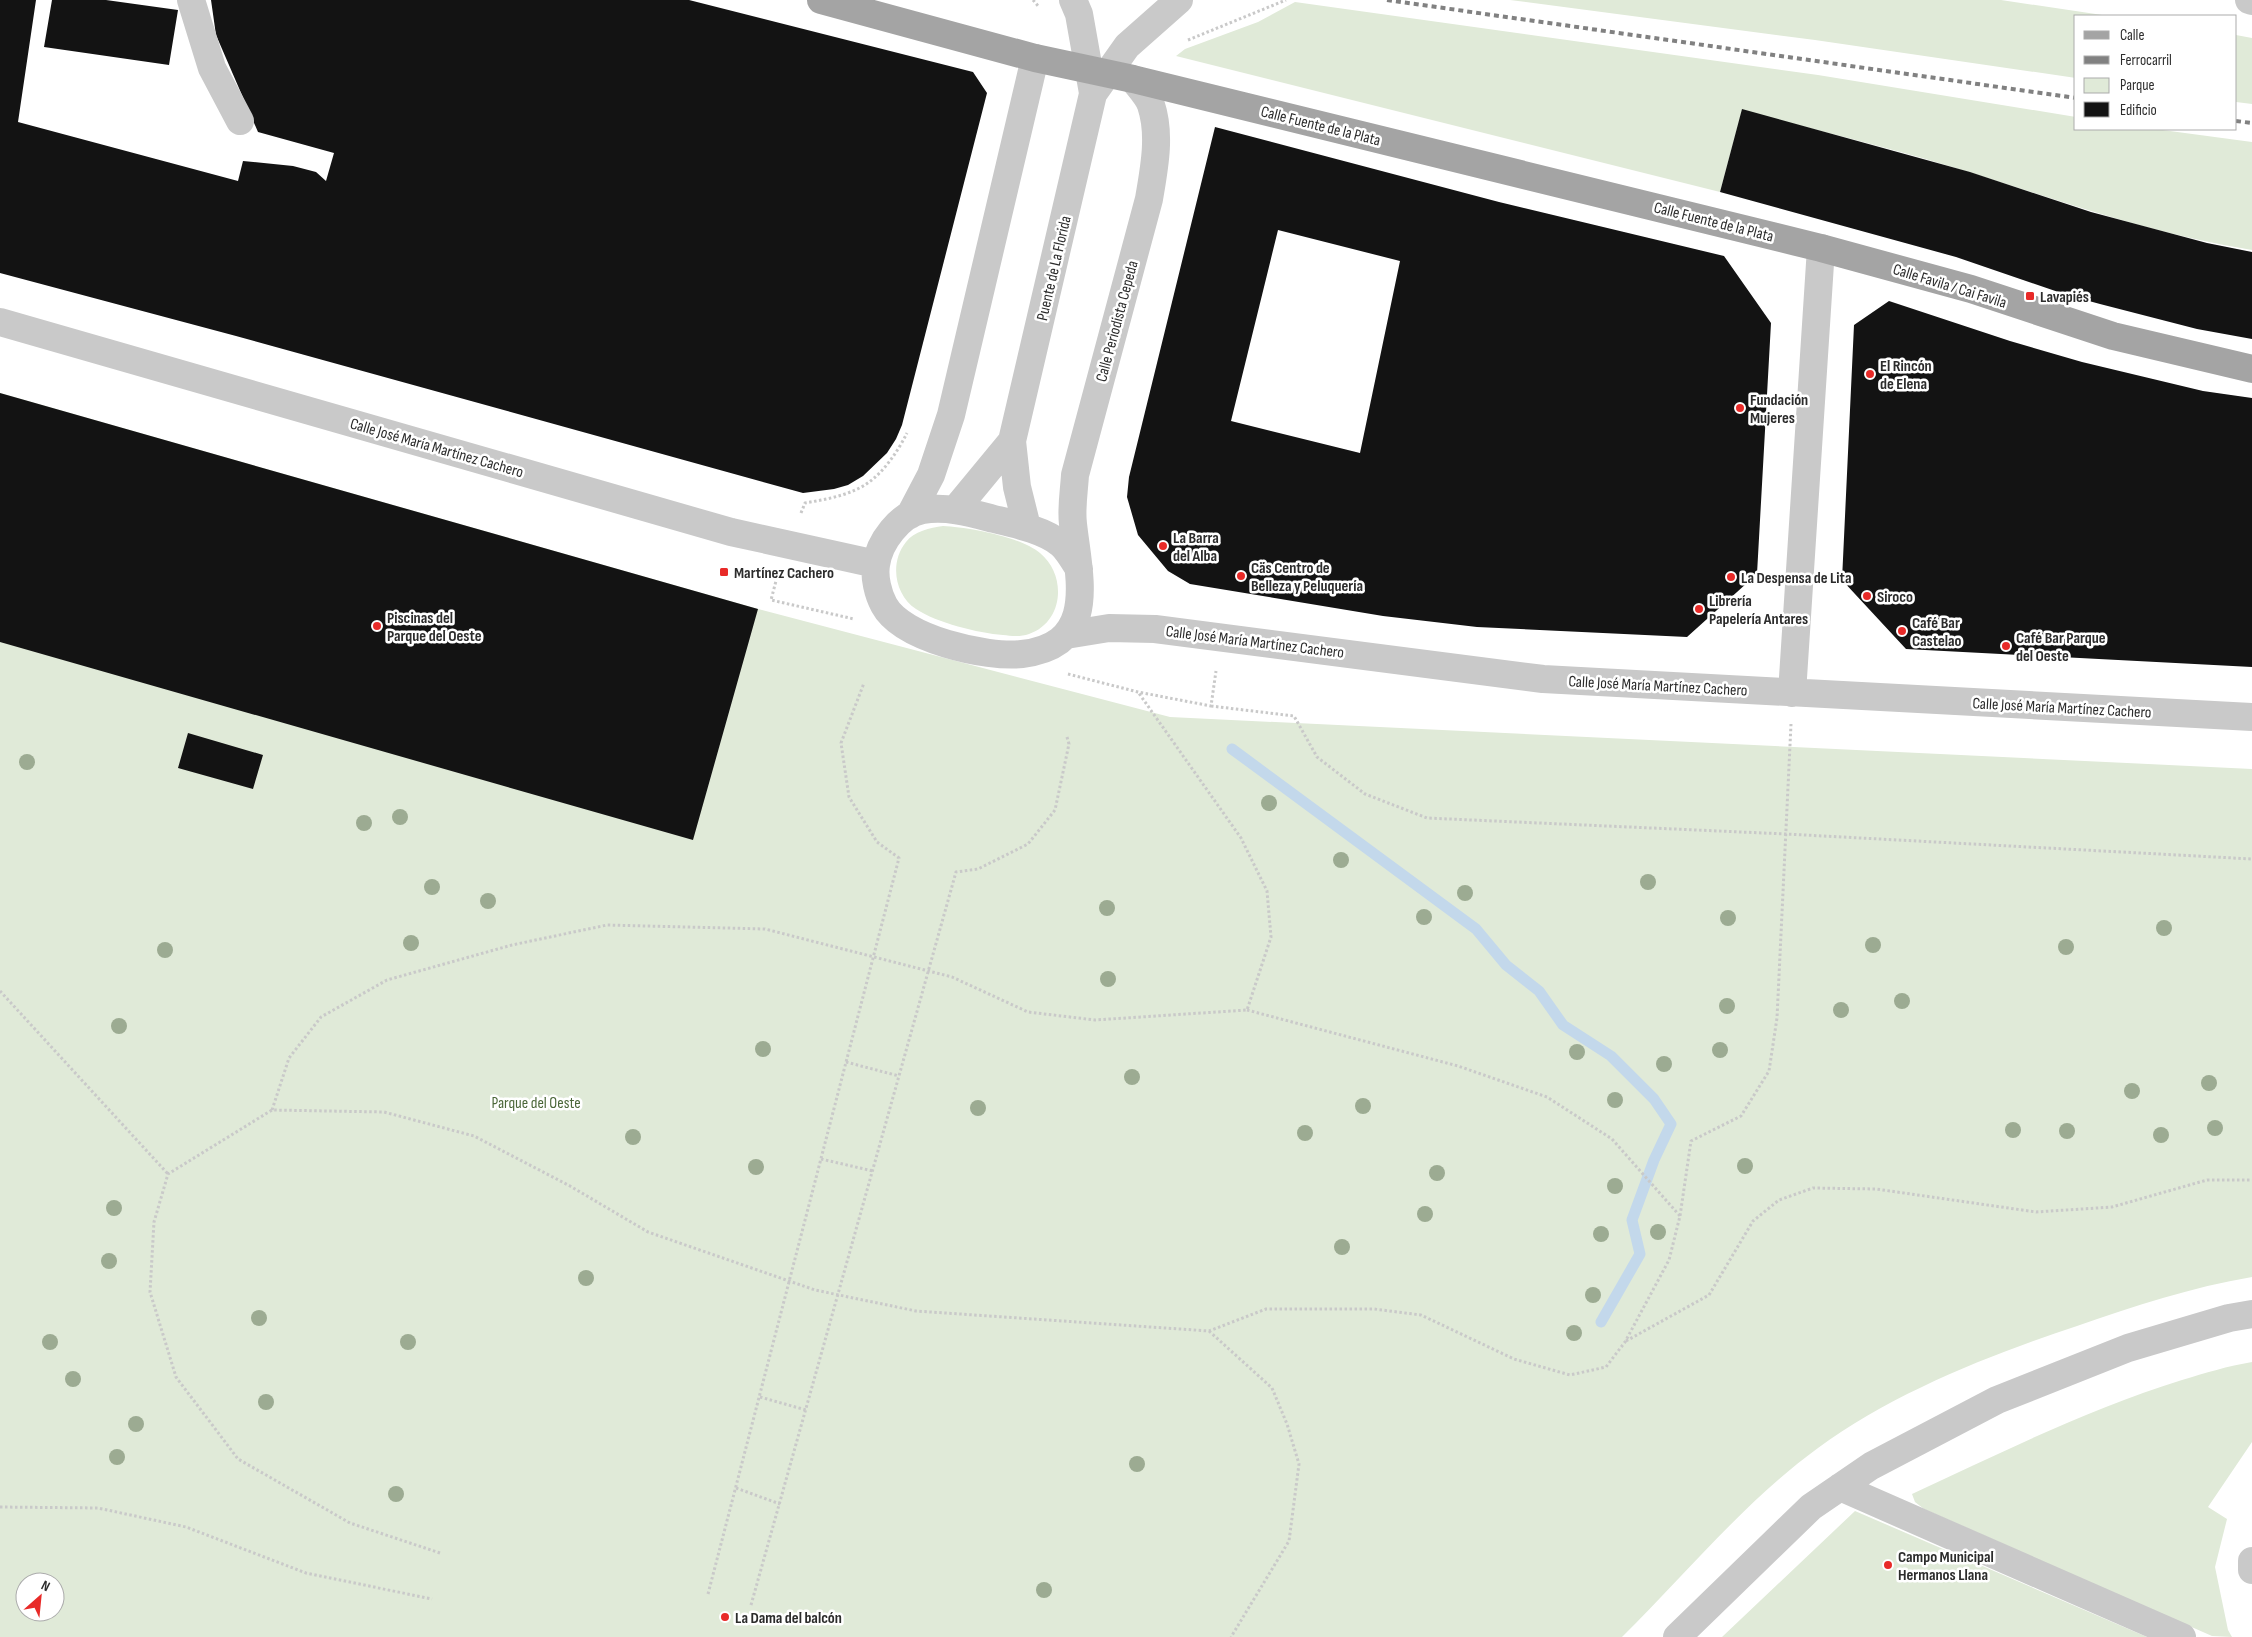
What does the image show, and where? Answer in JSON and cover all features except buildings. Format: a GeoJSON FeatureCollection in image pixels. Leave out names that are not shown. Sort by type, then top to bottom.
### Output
{"type":"FeatureCollection","features":[{"type":"Feature","properties":{"kind":"main road","name":"Calle Fuente de la Plata"},"geometry":{"type":"LineString","coordinates":[[821,0],[1035,58],[1134,79],[1821,248]]}},
{"type":"Feature","properties":{"kind":"main road","name":"Calle Favila / Cai Favila"},"geometry":{"type":"LineString","coordinates":[[1821,248],[1971,289],[2113,336],[2252,369]]}},
{"type":"Feature","properties":{"kind":"street"},"geometry":{"type":"LineString","coordinates":[[191,0],[212,68],[240,121]]}},
{"type":"Feature","properties":{"kind":"street","name":"Puente de La Florida"},"geometry":{"type":"LineString","coordinates":[[1073,0],[1079,14],[1093,94]]}},
{"type":"Feature","properties":{"kind":"street","name":"Puente de La Florida"},"geometry":{"type":"LineString","coordinates":[[1027,527],[1017,487],[1012,441],[1093,94],[1127,46],[1179,0]]}},
{"type":"Feature","properties":{"kind":"street"},"geometry":{"type":"LineString","coordinates":[[910,515],[931,475],[951,415],[1035,58]]}},
{"type":"Feature","properties":{"kind":"street","name":"Calle Periodista Cepeda"},"geometry":{"type":"LineString","coordinates":[[1079,569],[1072,505],[1076,475],[1149,199],[1154,165],[1156,128],[1151,103],[1134,79]]}},
{"type":"Feature","properties":{"kind":"street"},"geometry":{"type":"LineString","coordinates":[[1792,693],[1821,248]]}},
{"type":"Feature","properties":{"kind":"street","name":"Calle José María Martínez Cachero"},"geometry":{"type":"LineString","coordinates":[[0,322],[732,532],[786,546],[876,564]]}},
{"type":"Feature","properties":{"kind":"street","name":"Puente de La Florida"},"geometry":{"type":"LineString","coordinates":[[955,510],[1012,441]]}},
{"type":"Feature","properties":{"kind":"street"},"geometry":{"type":"LineString","coordinates":[[923,510],[955,510],[1027,527],[1061,544],[1079,569],[1081,587],[1080,606],[1066,634],[1058,642],[1042,650],[1013,655],[977,650],[933,639],[905,625],[884,606],[876,577],[876,564],[885,541],[899,523],[910,515],[923,510]]}},
{"type":"Feature","properties":{"kind":"street","name":"Calle José María Martínez Cachero"},"geometry":{"type":"LineString","coordinates":[[1066,634],[1109,628],[1155,629],[1543,679],[2252,718]]}},
{"type":"Feature","properties":{"kind":"street"},"geometry":{"type":"LineString","coordinates":[[1677,1637],[1811,1507],[1871,1466],[1997,1400],[2128,1348],[2229,1318],[2252,1314]]}},
{"type":"Feature","properties":{"kind":"street"},"geometry":{"type":"LineString","coordinates":[[1840,1487],[2182,1637]]}},
{"type":"Feature","properties":{"kind":"street"},"geometry":{"type":"LineString","coordinates":[[2252,1561],[2252,1570]]}},
{"type":"Feature","properties":{"kind":"path"},"geometry":{"type":"LineString","coordinates":[[786,546],[805,503],[856,490],[889,463],[899,449],[908,430]]}},
{"type":"Feature","properties":{"kind":"path"},"geometry":{"type":"LineString","coordinates":[[708,1594],[899,858],[877,842],[849,797],[841,743],[864,683]]}},
{"type":"Feature","properties":{"kind":"path"},"geometry":{"type":"LineString","coordinates":[[1138,692],[1241,838],[1266,891],[1271,937],[1247,1010]]}},
{"type":"Feature","properties":{"kind":"path"},"geometry":{"type":"LineString","coordinates":[[440,1553],[350,1524],[238,1459],[176,1377],[150,1292],[154,1222],[168,1174],[272,1110],[384,1112],[474,1136],[570,1186],[648,1232],[790,1282],[838,1295],[916,1311],[1209,1331],[1266,1309],[1374,1309],[1421,1315],[1514,1359],[1570,1375],[1606,1367],[1625,1342],[1669,1260],[1680,1216],[1692,1141],[1742,1116],[1769,1071],[1777,1018],[1792,693]]}},
{"type":"Feature","properties":{"kind":"path"},"geometry":{"type":"LineString","coordinates":[[1211,706],[1294,716],[1318,757],[1365,794],[1427,818],[2252,858]]}},
{"type":"Feature","properties":{"kind":"path"},"geometry":{"type":"LineString","coordinates":[[752,1605],[956,872],[978,869],[1028,844],[1055,810],[1069,744],[1067,737]]}},
{"type":"Feature","properties":{"kind":"path"},"geometry":{"type":"LineString","coordinates":[[272,1110],[289,1058],[321,1018],[387,980],[512,945],[607,925],[765,929],[952,977],[1028,1012],[1095,1020],[1247,1010],[1458,1066],[1547,1097],[1612,1139],[1680,1216]]}},
{"type":"Feature","properties":{"kind":"path"},"geometry":{"type":"LineString","coordinates":[[0,991],[168,1174]]}},
{"type":"Feature","properties":{"kind":"path"},"geometry":{"type":"LineString","coordinates":[[846,1062],[899,1076]]}},
{"type":"Feature","properties":{"kind":"path"},"geometry":{"type":"LineString","coordinates":[[822,1159],[872,1171]]}},
{"type":"Feature","properties":{"kind":"path"},"geometry":{"type":"LineString","coordinates":[[1625,1342],[1708,1295],[1753,1221],[1780,1200],[1813,1188],[1876,1189],[2036,1212],[2112,1207],[2207,1180],[2252,1180]]}},
{"type":"Feature","properties":{"kind":"path"},"geometry":{"type":"LineString","coordinates":[[1209,1331],[1272,1388],[1287,1424],[1299,1464],[1289,1541],[1231,1637]]}},
{"type":"Feature","properties":{"kind":"path"},"geometry":{"type":"LineString","coordinates":[[760,1397],[806,1410]]}},
{"type":"Feature","properties":{"kind":"path"},"geometry":{"type":"LineString","coordinates":[[736,1488],[780,1504]]}},
{"type":"Feature","properties":{"kind":"path"},"geometry":{"type":"LineString","coordinates":[[0,1507],[98,1508],[186,1527],[306,1573],[432,1599]]}},
{"type":"Feature","properties":{"kind":"green space"},"geometry":{"type":"Polygon","coordinates":[[[1510,0],[2001,0],[2102,15],[2074,15],[2074,78],[1815,40],[1510,0]]]}},
{"type":"Feature","properties":{"kind":"green space"},"geometry":{"type":"Polygon","coordinates":[[[1295,2],[1818,75],[2074,117],[2074,130],[2162,130],[2252,142],[2252,250],[2216,244],[2145,227],[1943,164],[1742,110],[1720,192],[1176,56],[1185,49],[1258,22],[1295,2]]]}},
{"type":"Feature","properties":{"kind":"green space"},"geometry":{"type":"Polygon","coordinates":[[[2237,35],[2252,38],[2252,104],[2237,102],[2237,35]]]}},
{"type":"Feature","properties":{"kind":"green space","name":"Parque del Oeste"},"geometry":{"type":"Polygon","coordinates":[[[0,393],[758,609],[1170,717],[2252,769],[2252,1277],[2164,1298],[2044,1337],[1943,1377],[1878,1410],[1818,1448],[1766,1491],[1741,1514],[1622,1637],[0,1637],[0,393]]]}},
{"type":"Feature","properties":{"kind":"green space"},"geometry":{"type":"Polygon","coordinates":[[[943,526],[966,528],[1020,542],[1040,553],[1049,562],[1055,573],[1058,597],[1055,609],[1041,628],[1029,634],[1019,636],[970,630],[935,619],[909,603],[899,587],[896,569],[897,559],[906,542],[913,535],[943,526]]]}},
{"type":"Feature","properties":{"kind":"green space"},"geometry":{"type":"Polygon","coordinates":[[[2252,1362],[2252,1442],[2208,1507],[2227,1519],[2215,1567],[2228,1630],[2232,1637],[2212,1636],[1924,1509],[1915,1502],[1912,1494],[2079,1418],[2182,1380],[2252,1362]]]}},
{"type":"Feature","properties":{"kind":"green space","name":"Campo Municipal Hermanos Llana"},"geometry":{"type":"Polygon","coordinates":[[[1855,1511],[2147,1637],[1722,1637],[1855,1511]]]}},
{"type":"Feature","properties":{"kind":"waterway"},"geometry":{"type":"LineString","coordinates":[[1232,749],[1476,929],[1506,965],[1539,991],[1563,1025],[1611,1056],[1654,1099],[1671,1124],[1654,1160],[1632,1220],[1640,1254],[1601,1322]]}},
{"type":"Feature","properties":{"kind":"railway"},"geometry":{"type":"LineString","coordinates":[[1387,0],[2074,98]]}},
{"type":"Feature","properties":{"kind":"railway"},"geometry":{"type":"LineString","coordinates":[[2237,121],[2252,123]]}},
{"type":"Feature","properties":{"kind":"place","name":"Lavapiés"},"geometry":{"type":"Point","coordinates":[2030,296]}},
{"type":"Feature","properties":{"kind":"place","name":"El Rincón de Elena"},"geometry":{"type":"Point","coordinates":[1870,374]}},
{"type":"Feature","properties":{"kind":"place","name":"Fundación Mujeres"},"geometry":{"type":"Point","coordinates":[1740,408]}},
{"type":"Feature","properties":{"kind":"place","name":"La Barra del Alba"},"geometry":{"type":"Point","coordinates":[1163,546]}},
{"type":"Feature","properties":{"kind":"place","name":"Martínez Cachero"},"geometry":{"type":"Point","coordinates":[724,572]}},
{"type":"Feature","properties":{"kind":"place","name":"Cäs Centro de Belleza y Peluquería"},"geometry":{"type":"Point","coordinates":[1241,576]}},
{"type":"Feature","properties":{"kind":"place","name":"La Despensa de Lita"},"geometry":{"type":"Point","coordinates":[1731,577]}},
{"type":"Feature","properties":{"kind":"place","name":"Siroco"},"geometry":{"type":"Point","coordinates":[1867,596]}},
{"type":"Feature","properties":{"kind":"place","name":"Librería Papelería Antares"},"geometry":{"type":"Point","coordinates":[1699,609]}},
{"type":"Feature","properties":{"kind":"place","name":"Piscinas del Parque del Oeste"},"geometry":{"type":"Point","coordinates":[377,626]}},
{"type":"Feature","properties":{"kind":"place","name":"Café Bar Castelao"},"geometry":{"type":"Point","coordinates":[1902,631]}},
{"type":"Feature","properties":{"kind":"place","name":"Café Bar Parque del Oeste"},"geometry":{"type":"Point","coordinates":[2006,646]}},
{"type":"Feature","properties":{"kind":"place","name":"Campo Municipal Hermanos Llana"},"geometry":{"type":"Point","coordinates":[1888,1565]}},
{"type":"Feature","properties":{"kind":"place","name":"La Dama del balcón"},"geometry":{"type":"Point","coordinates":[725,1617]}}]}
